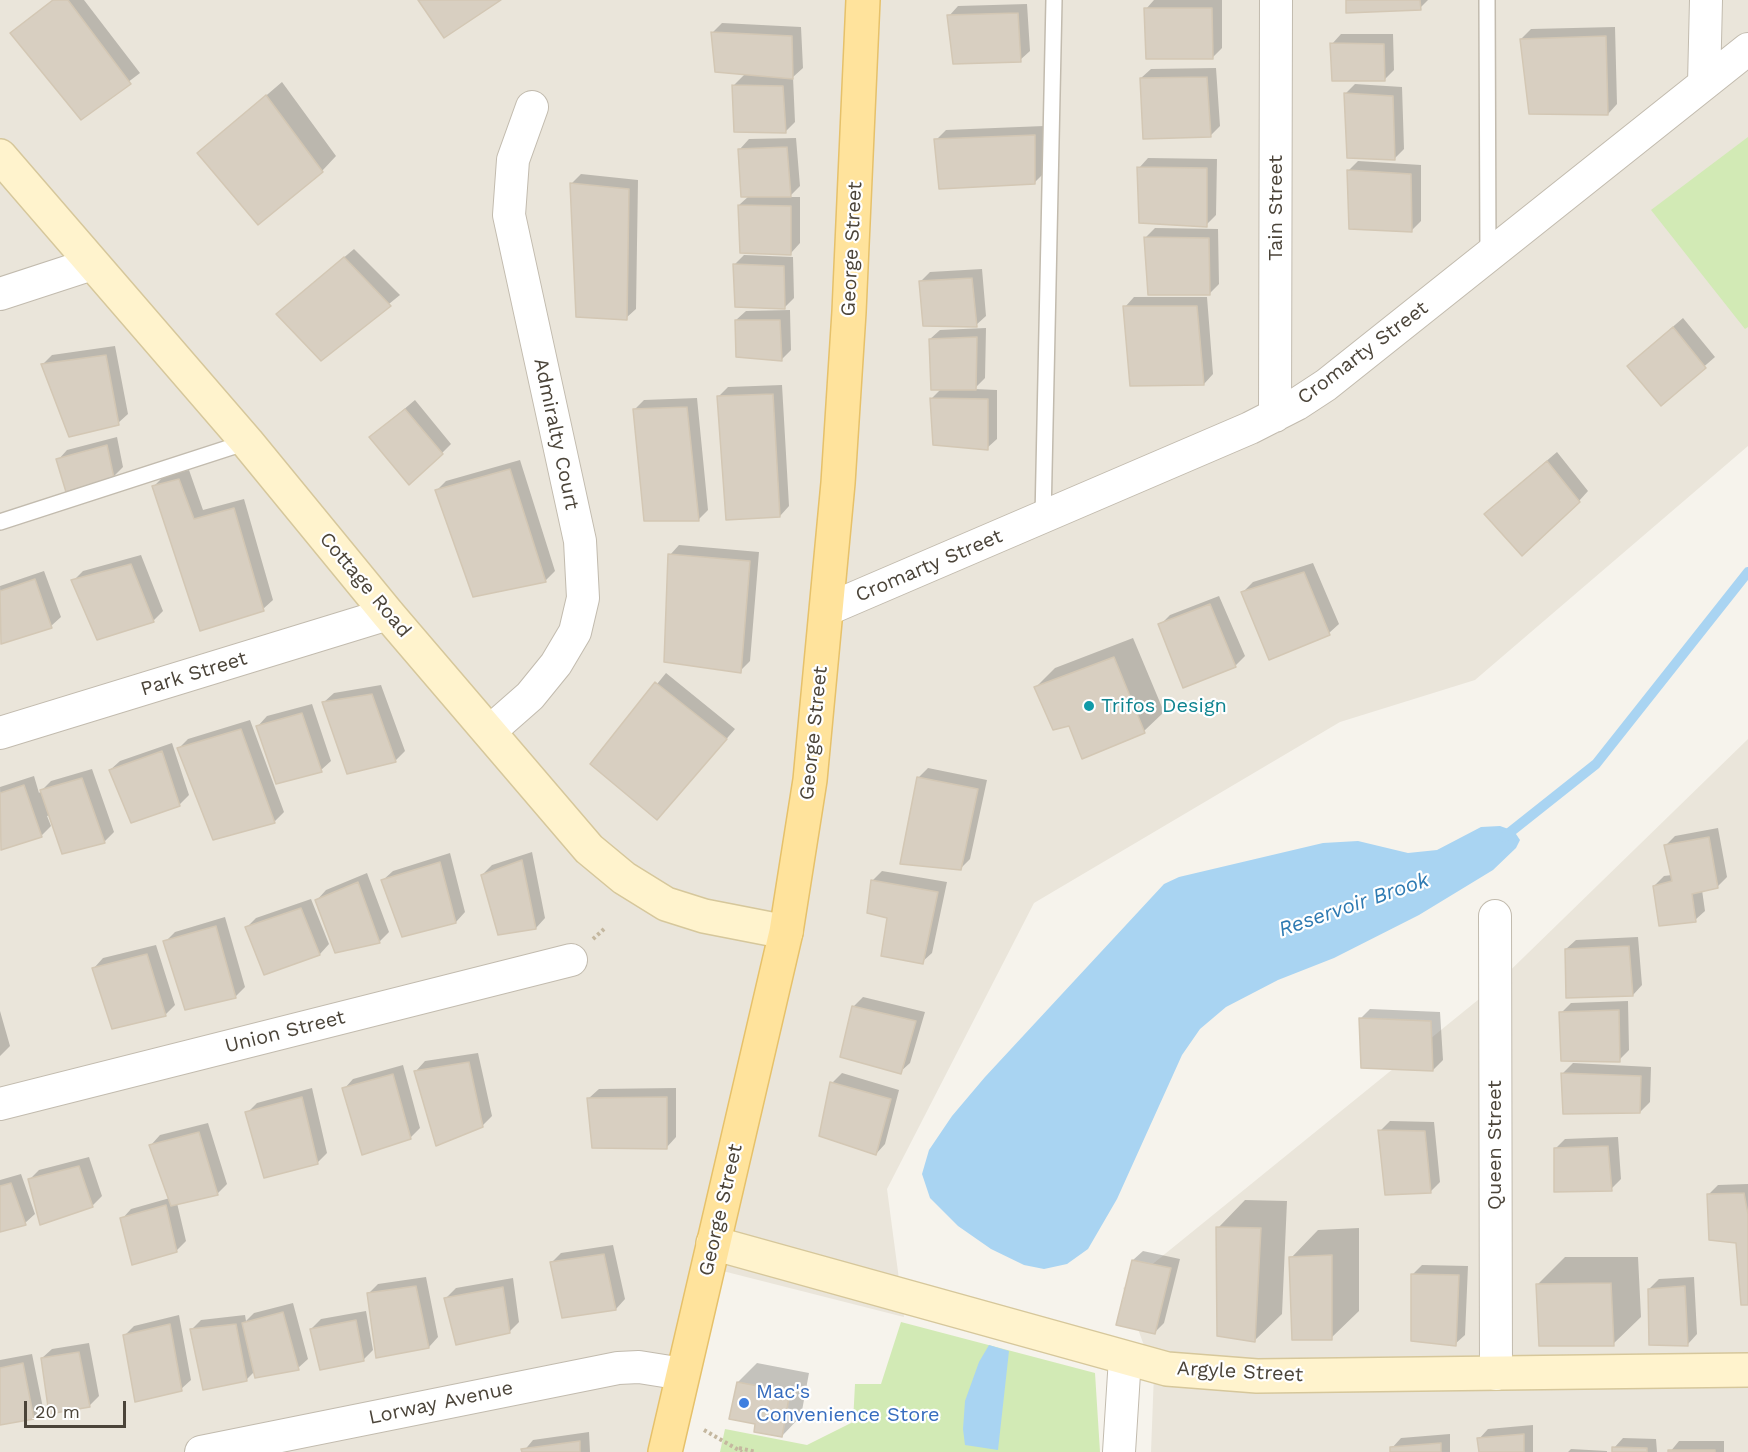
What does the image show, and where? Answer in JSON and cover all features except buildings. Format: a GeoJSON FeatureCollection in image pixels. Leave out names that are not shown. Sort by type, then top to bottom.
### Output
{"type":"FeatureCollection","features":[{"type":"Feature","properties":{"kind":"main road","name":"George Street"},"geometry":{"type":"LineString","coordinates":[[664,1452],[786,932],[810,780],[848,334],[863,0]]}},
{"type":"Feature","properties":{"kind":"main road","name":"Cottage Road"},"geometry":{"type":"LineString","coordinates":[[0,156],[247,442],[388,614],[588,849],[624,878],[666,904],[704,916],[786,932]]}},
{"type":"Feature","properties":{"kind":"main road","name":"Argyle Street"},"geometry":{"type":"LineString","coordinates":[[713,1243],[1167,1369],[1223,1375],[1748,1371]]}},
{"type":"Feature","properties":{"kind":"street","name":"Tain Street"},"geometry":{"type":"LineString","coordinates":[[1275,416],[1276,0]]}},
{"type":"Feature","properties":{"kind":"street"},"geometry":{"type":"LineString","coordinates":[[1704,84],[1706,0]]}},
{"type":"Feature","properties":{"kind":"street","name":"Cromarty Street"},"geometry":{"type":"LineString","coordinates":[[826,610],[1275,416],[1326,385],[1748,49]]}},
{"type":"Feature","properties":{"kind":"street","name":"Admiralty Court"},"geometry":{"type":"LineString","coordinates":[[489,732],[530,696],[556,664],[575,632],[584,598],[579,541],[510,215],[513,160],[532,107]]}},
{"type":"Feature","properties":{"kind":"street"},"geometry":{"type":"LineString","coordinates":[[0,294],[92,264]]}},
{"type":"Feature","properties":{"kind":"street","name":"Park Street"},"geometry":{"type":"LineString","coordinates":[[0,734],[388,614]]}},
{"type":"Feature","properties":{"kind":"street","name":"Queen Street"},"geometry":{"type":"LineString","coordinates":[[1495,916],[1496,1374]]}},
{"type":"Feature","properties":{"kind":"street","name":"Union Street"},"geometry":{"type":"LineString","coordinates":[[0,1104],[571,960]]}},
{"type":"Feature","properties":{"kind":"street"},"geometry":{"type":"LineString","coordinates":[[1119,1452],[1125,1358]]}},
{"type":"Feature","properties":{"kind":"street","name":"Lorway Avenue"},"geometry":{"type":"LineString","coordinates":[[201,1452],[618,1368],[663,1369],[683,1374]]}},
{"type":"Feature","properties":{"kind":"lane"},"geometry":{"type":"LineString","coordinates":[[1043,518],[1054,0]]}},
{"type":"Feature","properties":{"kind":"lane"},"geometry":{"type":"LineString","coordinates":[[1487,0],[1488,256]]}},
{"type":"Feature","properties":{"kind":"lane"},"geometry":{"type":"LineString","coordinates":[[0,522],[247,442]]}},
{"type":"Feature","properties":{"kind":"path"},"geometry":{"type":"LineString","coordinates":[[673,1416],[742,1452]]}},
{"type":"Feature","properties":{"kind":"path"},"geometry":{"type":"LineString","coordinates":[[737,1448],[756,1452]]}},
{"type":"Feature","properties":{"kind":"shaded area"},"geometry":{"type":"Polygon","coordinates":[[[0,0],[1748,0],[1748,446],[1475,680],[1340,722],[1034,903],[887,1189],[904,1317],[703,1266],[654,1452],[0,1452],[0,0]]]}},
{"type":"Feature","properties":{"kind":"shaded area"},"geometry":{"type":"Polygon","coordinates":[[[1748,739],[1748,1452],[1151,1452],[1154,1373],[1123,1288],[1489,991],[1748,739]]]}},
{"type":"Feature","properties":{"kind":"green space"},"geometry":{"type":"Polygon","coordinates":[[[1748,137],[1748,327],[1745,329],[1651,210],[1748,137]]]}},
{"type":"Feature","properties":{"kind":"green space"},"geometry":{"type":"Polygon","coordinates":[[[901,1322],[1095,1373],[1100,1452],[720,1452],[725,1429],[807,1445],[853,1422],[855,1384],[881,1384],[901,1322]]]}},
{"type":"Feature","properties":{"kind":"water"},"geometry":{"type":"Polygon","coordinates":[[[1500,826],[1514,831],[1520,840],[1516,848],[1493,870],[1419,915],[1334,958],[1278,980],[1226,1007],[1200,1029],[1182,1055],[1117,1199],[1088,1249],[1067,1264],[1044,1269],[1024,1265],[991,1249],[958,1226],[930,1198],[922,1174],[929,1150],[952,1116],[985,1077],[1164,884],[1179,877],[1323,843],[1358,841],[1408,853],[1437,850],[1481,827],[1500,826]]]}},
{"type":"Feature","properties":{"kind":"water"},"geometry":{"type":"Polygon","coordinates":[[[989,1345],[1009,1351],[998,1450],[965,1445],[963,1429],[965,1401],[979,1362],[989,1345]]]}},
{"type":"Feature","properties":{"kind":"waterway","name":"Reservoir Brook"},"geometry":{"type":"LineString","coordinates":[[1504,837],[1596,764],[1748,572]]}},
{"type":"Feature","properties":{"kind":"place","name":"Trifos Design"},"geometry":{"type":"Point","coordinates":[1089,706]}},
{"type":"Feature","properties":{"kind":"place","name":"Mac's Convenience Store"},"geometry":{"type":"Point","coordinates":[744,1403]}}]}
